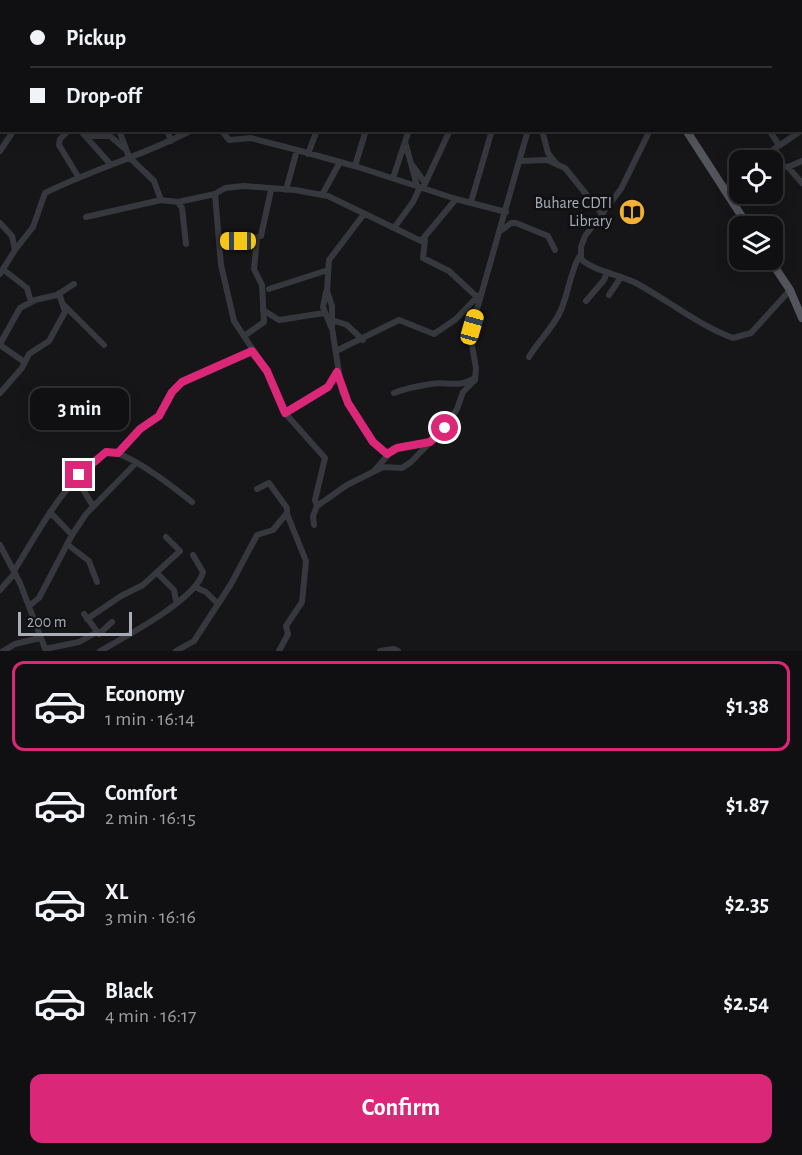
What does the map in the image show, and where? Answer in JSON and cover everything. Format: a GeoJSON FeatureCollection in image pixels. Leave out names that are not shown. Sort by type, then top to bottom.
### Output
{"type":"FeatureCollection","features":[{"type":"Feature","properties":{"kind":"main road"},"geometry":{"type":"LineString","coordinates":[[687,132],[742,216]]}},
{"type":"Feature","properties":{"kind":"main road"},"geometry":{"type":"LineString","coordinates":[[777,270],[790,290],[801,314]]}},
{"type":"Feature","properties":{"kind":"street"},"geometry":{"type":"LineString","coordinates":[[0,151],[13,132]]}},
{"type":"Feature","properties":{"kind":"street"},"geometry":{"type":"LineString","coordinates":[[67,132],[60,139],[59,145],[79,178]]}},
{"type":"Feature","properties":{"kind":"street"},"geometry":{"type":"LineString","coordinates":[[82,132],[111,165]]}},
{"type":"Feature","properties":{"kind":"street"},"geometry":{"type":"LineString","coordinates":[[120,132],[129,157],[154,181],[161,200]]}},
{"type":"Feature","properties":{"kind":"street"},"geometry":{"type":"LineString","coordinates":[[168,132],[171,141]]}},
{"type":"Feature","properties":{"kind":"street"},"geometry":{"type":"LineString","coordinates":[[31,302],[27,288],[2,272],[15,250],[33,228],[45,193],[188,132]]}},
{"type":"Feature","properties":{"kind":"street"},"geometry":{"type":"LineString","coordinates":[[223,132],[229,140],[251,138],[309,153],[421,186],[456,199],[506,212]]}},
{"type":"Feature","properties":{"kind":"street"},"geometry":{"type":"LineString","coordinates":[[309,153],[316,132]]}},
{"type":"Feature","properties":{"kind":"street"},"geometry":{"type":"LineString","coordinates":[[355,166],[365,132]]}},
{"type":"Feature","properties":{"kind":"street"},"geometry":{"type":"LineString","coordinates":[[393,178],[408,132]]}},
{"type":"Feature","properties":{"kind":"street"},"geometry":{"type":"LineString","coordinates":[[394,228],[413,202],[449,132]]}},
{"type":"Feature","properties":{"kind":"street"},"geometry":{"type":"LineString","coordinates":[[471,202],[491,132]]}},
{"type":"Feature","properties":{"kind":"street"},"geometry":{"type":"LineString","coordinates":[[314,525],[313,516],[317,506],[347,485],[382,468],[402,468],[452,418],[464,392],[474,382],[477,374],[470,334],[479,295],[502,230],[528,132]]}},
{"type":"Feature","properties":{"kind":"street"},"geometry":{"type":"LineString","coordinates":[[543,132],[548,153],[556,164]]}},
{"type":"Feature","properties":{"kind":"street"},"geometry":{"type":"LineString","coordinates":[[529,357],[560,313],[585,236],[621,189],[649,132]]}},
{"type":"Feature","properties":{"kind":"street"},"geometry":{"type":"LineString","coordinates":[[770,132],[779,145]]}},
{"type":"Feature","properties":{"kind":"street"},"geometry":{"type":"LineString","coordinates":[[772,150],[799,132]]}},
{"type":"Feature","properties":{"kind":"street"},"geometry":{"type":"LineString","coordinates":[[85,136],[110,136],[125,148]]}},
{"type":"Feature","properties":{"kind":"street"},"geometry":{"type":"LineString","coordinates":[[405,144],[421,186]]}},
{"type":"Feature","properties":{"kind":"street"},"geometry":{"type":"LineString","coordinates":[[286,190],[297,150]]}},
{"type":"Feature","properties":{"kind":"street"},"geometry":{"type":"LineString","coordinates":[[520,161],[547,160],[572,174],[603,215]]}},
{"type":"Feature","properties":{"kind":"street"},"geometry":{"type":"LineString","coordinates":[[783,166],[788,167],[802,161]]}},
{"type":"Feature","properties":{"kind":"street"},"geometry":{"type":"LineString","coordinates":[[322,195],[340,162]]}},
{"type":"Feature","properties":{"kind":"street"},"geometry":{"type":"LineString","coordinates":[[788,167],[802,183]]}},
{"type":"Feature","properties":{"kind":"street"},"geometry":{"type":"LineString","coordinates":[[724,189],[729,185]]}},
{"type":"Feature","properties":{"kind":"street"},"geometry":{"type":"LineString","coordinates":[[86,217],[161,200],[178,202],[215,194],[234,186],[322,195],[418,240],[425,239]]}},
{"type":"Feature","properties":{"kind":"street"},"geometry":{"type":"LineString","coordinates":[[220,241],[257,238],[263,233],[271,190]]}},
{"type":"Feature","properties":{"kind":"street"},"geometry":{"type":"LineString","coordinates":[[215,194],[221,265],[231,311],[252,351],[267,371],[285,413],[325,458],[315,500],[317,506]]}},
{"type":"Feature","properties":{"kind":"street"},"geometry":{"type":"LineString","coordinates":[[456,199],[425,239],[423,258],[449,271],[479,295]]}},
{"type":"Feature","properties":{"kind":"street"},"geometry":{"type":"LineString","coordinates":[[178,202],[182,208],[186,244]]}},
{"type":"Feature","properties":{"kind":"street"},"geometry":{"type":"LineString","coordinates":[[364,214],[329,260],[327,291],[332,306],[337,372],[348,403],[373,442],[387,454]]}},
{"type":"Feature","properties":{"kind":"street"},"geometry":{"type":"LineString","coordinates":[[0,223],[12,236],[15,250]]}},
{"type":"Feature","properties":{"kind":"street"},"geometry":{"type":"LineString","coordinates":[[502,230],[511,223],[516,223],[548,236],[555,250]]}},
{"type":"Feature","properties":{"kind":"street"},"geometry":{"type":"LineString","coordinates":[[244,336],[263,324],[262,285],[254,269],[257,238]]}},
{"type":"Feature","properties":{"kind":"street"},"geometry":{"type":"LineString","coordinates":[[580,256],[584,261],[634,282],[708,326],[736,338],[751,333],[790,290]]}},
{"type":"Feature","properties":{"kind":"street"},"geometry":{"type":"LineString","coordinates":[[269,289],[327,270]]}},
{"type":"Feature","properties":{"kind":"street"},"geometry":{"type":"LineString","coordinates":[[586,302],[607,272]]}},
{"type":"Feature","properties":{"kind":"street"},"geometry":{"type":"LineString","coordinates":[[609,295],[621,277]]}},
{"type":"Feature","properties":{"kind":"street"},"geometry":{"type":"LineString","coordinates":[[23,361],[0,344],[20,308],[59,293],[75,284]]}},
{"type":"Feature","properties":{"kind":"street"},"geometry":{"type":"LineString","coordinates":[[327,291],[323,302],[324,313],[332,328]]}},
{"type":"Feature","properties":{"kind":"street"},"geometry":{"type":"LineString","coordinates":[[0,393],[22,368],[23,361],[49,342],[65,312],[59,293]]}},
{"type":"Feature","properties":{"kind":"street"},"geometry":{"type":"LineString","coordinates":[[336,351],[363,340],[399,320],[434,334],[456,319],[479,295]]}},
{"type":"Feature","properties":{"kind":"street"},"geometry":{"type":"LineString","coordinates":[[64,305],[104,345]]}},
{"type":"Feature","properties":{"kind":"street"},"geometry":{"type":"LineString","coordinates":[[262,309],[279,320],[324,313]]}},
{"type":"Feature","properties":{"kind":"street"},"geometry":{"type":"LineString","coordinates":[[332,320],[347,325],[363,340]]}},
{"type":"Feature","properties":{"kind":"street"},"geometry":{"type":"LineString","coordinates":[[118,453],[140,429],[159,416],[172,392],[182,382],[252,351]]}},
{"type":"Feature","properties":{"kind":"street"},"geometry":{"type":"LineString","coordinates":[[285,413],[328,387],[337,372]]}},
{"type":"Feature","properties":{"kind":"street"},"geometry":{"type":"LineString","coordinates":[[394,393],[405,388],[431,384],[464,384],[477,374]]}},
{"type":"Feature","properties":{"kind":"street"},"geometry":{"type":"LineString","coordinates":[[375,471],[387,454],[397,448],[430,442]]}},
{"type":"Feature","properties":{"kind":"street"},"geometry":{"type":"LineString","coordinates":[[0,590],[15,572],[50,512],[76,478],[106,452],[118,453],[162,479],[192,502]]}},
{"type":"Feature","properties":{"kind":"street"},"geometry":{"type":"LineString","coordinates":[[29,606],[39,598],[72,534],[93,506],[135,464]]}},
{"type":"Feature","properties":{"kind":"street"},"geometry":{"type":"LineString","coordinates":[[76,478],[93,506]]}},
{"type":"Feature","properties":{"kind":"street"},"geometry":{"type":"LineString","coordinates":[[257,489],[269,483],[287,507],[287,514],[306,560],[301,604],[286,626],[288,634],[279,651]]}},
{"type":"Feature","properties":{"kind":"street"},"geometry":{"type":"LineString","coordinates":[[50,512],[72,534]]}},
{"type":"Feature","properties":{"kind":"street"},"geometry":{"type":"LineString","coordinates":[[192,651],[194,641],[257,535],[273,530],[287,514]]}},
{"type":"Feature","properties":{"kind":"street"},"geometry":{"type":"LineString","coordinates":[[97,632],[86,616],[143,585],[180,551],[166,537]]}},
{"type":"Feature","properties":{"kind":"street"},"geometry":{"type":"LineString","coordinates":[[67,544],[89,561],[97,582]]}},
{"type":"Feature","properties":{"kind":"street"},"geometry":{"type":"LineString","coordinates":[[0,545],[15,572],[45,650],[79,642],[97,632],[101,633],[112,622]]}},
{"type":"Feature","properties":{"kind":"street"},"geometry":{"type":"LineString","coordinates":[[100,651],[156,619],[195,587],[203,572],[193,555]]}},
{"type":"Feature","properties":{"kind":"street"},"geometry":{"type":"LineString","coordinates":[[158,573],[174,590],[176,601]]}},
{"type":"Feature","properties":{"kind":"street"},"geometry":{"type":"LineString","coordinates":[[195,587],[206,592],[218,604]]}},
{"type":"Feature","properties":{"kind":"street"},"geometry":{"type":"LineString","coordinates":[[1,650],[40,638]]}},
{"type":"Feature","properties":{"kind":"street"},"geometry":{"type":"LineString","coordinates":[[176,651],[194,641]]}},
{"type":"Feature","properties":{"kind":"street"},"geometry":{"type":"LineString","coordinates":[[380,651],[394,649],[398,651]]}},
{"type":"Feature","properties":{"kind":"place","name":"Buhare CDTI Library"},"geometry":{"type":"Point","coordinates":[632,212]}},
{"type":"Feature","properties":{"kind":"route"},"geometry":{"type":"LineString","coordinates":[[79,475],[102,454],[110,451],[118,453],[124,449],[140,429],[159,416],[172,392],[188,377],[252,351],[267,371],[278,402],[285,413],[328,387],[337,372],[342,392],[348,403],[374,444],[380,446],[387,454],[393,449],[430,442],[445,428]]}}]}
